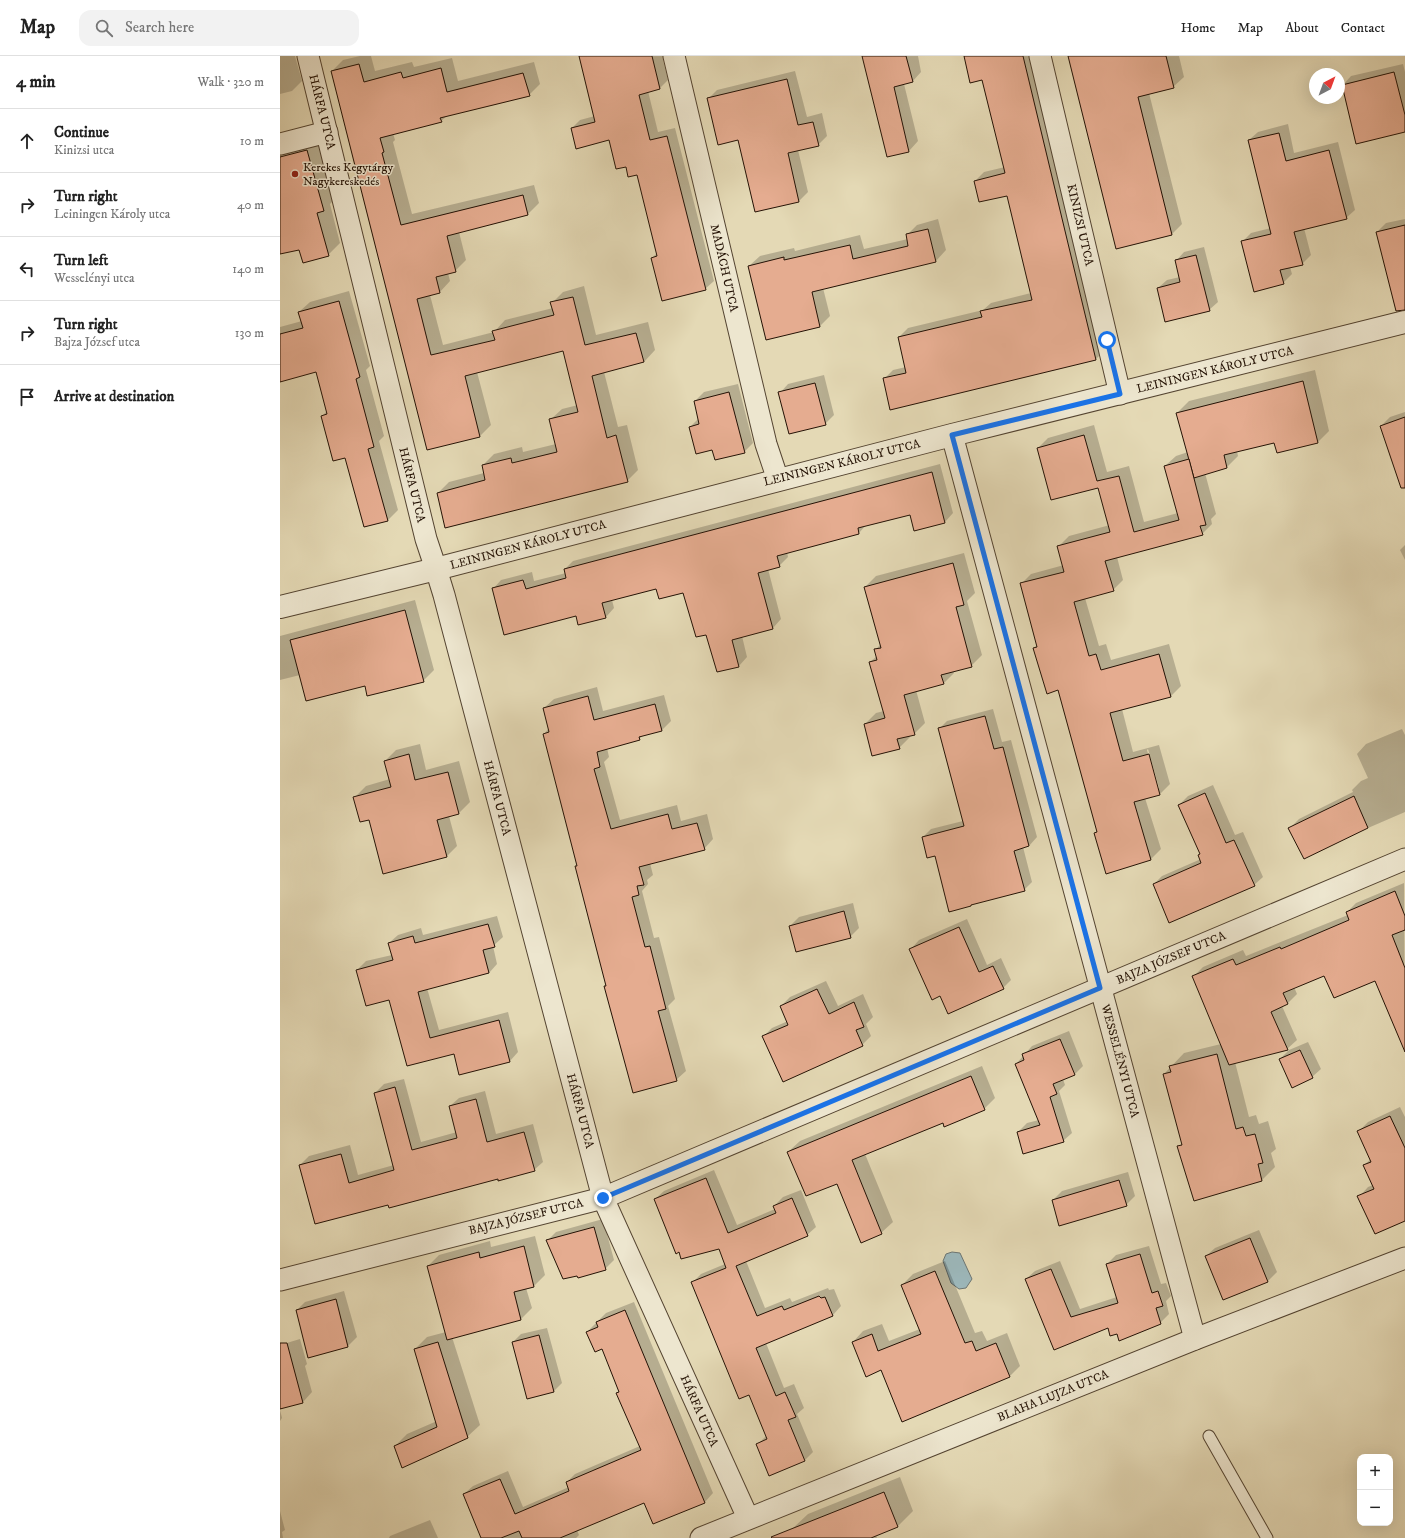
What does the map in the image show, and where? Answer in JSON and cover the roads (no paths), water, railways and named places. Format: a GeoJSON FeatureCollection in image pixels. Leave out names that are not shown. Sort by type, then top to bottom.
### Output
{"type":"FeatureCollection","features":[{"type":"Feature","properties":{"kind":"street","name":"HÁRFA UTCA"},"geometry":{"type":"LineString","coordinates":[[308,56],[426,539],[436,568],[603,1198],[748,1518]]}},
{"type":"Feature","properties":{"kind":"street","name":"MADÁCH UTCA"},"geometry":{"type":"LineString","coordinates":[[674,56],[764,436],[778,480]]}},
{"type":"Feature","properties":{"kind":"street","name":"KINIZSI UTCA"},"geometry":{"type":"LineString","coordinates":[[1040,56],[1120,394]]}},
{"type":"Feature","properties":{"kind":"street"},"geometry":{"type":"LineString","coordinates":[[280,144],[327,132]]}},
{"type":"Feature","properties":{"kind":"street","name":"LEININGEN KÁROLY UTCA"},"geometry":{"type":"LineString","coordinates":[[280,607],[952,435],[1405,322]]}},
{"type":"Feature","properties":{"kind":"street","name":"WESSELÉNYI UTCA"},"geometry":{"type":"LineString","coordinates":[[952,435],[1195,1339]]}},
{"type":"Feature","properties":{"kind":"street","name":"BAJZA JÓZSEF UTCA"},"geometry":{"type":"LineString","coordinates":[[280,1280],[603,1198],[1405,859]]}},
{"type":"Feature","properties":{"kind":"street","name":"BLAHA LUJZA UTCA"},"geometry":{"type":"LineString","coordinates":[[702,1538],[748,1518],[1195,1339],[1405,1258]]}},
{"type":"Feature","properties":{"kind":"lane"},"geometry":{"type":"LineString","coordinates":[[1209,1436],[1267,1538]]}},
{"type":"Feature","properties":{"kind":"water"},"geometry":{"type":"Polygon","coordinates":[[[952,1252],[960,1253],[972,1279],[966,1288],[959,1289],[951,1283],[943,1261],[946,1254],[952,1252]]]}},
{"type":"Feature","properties":{"kind":"place","name":"Kerekes Kegytárgy Nagykereskedés"},"geometry":{"type":"Point","coordinates":[295,174]}}]}
